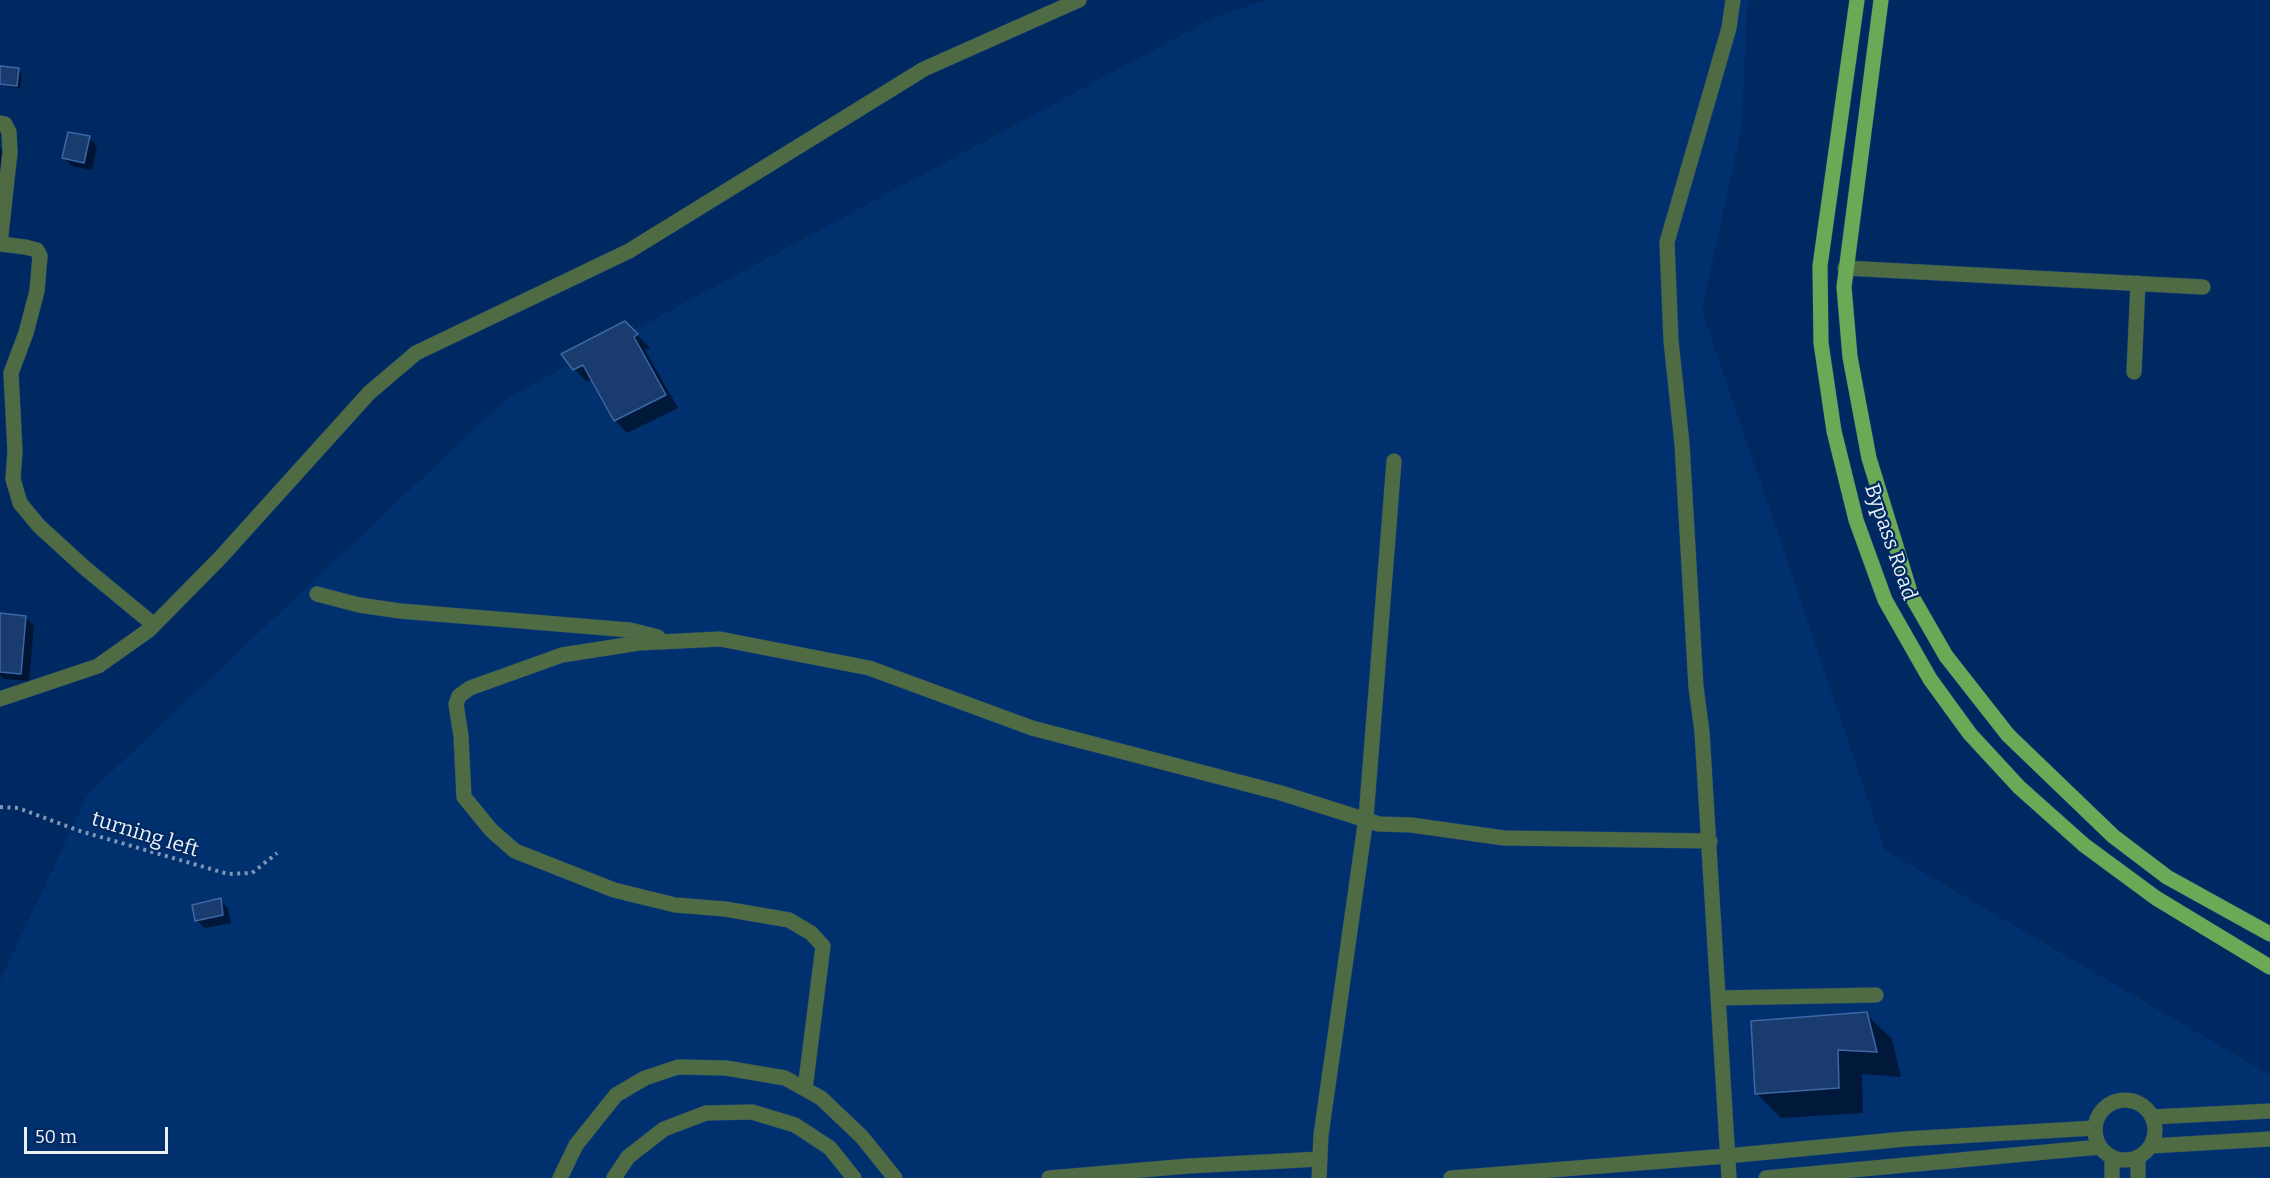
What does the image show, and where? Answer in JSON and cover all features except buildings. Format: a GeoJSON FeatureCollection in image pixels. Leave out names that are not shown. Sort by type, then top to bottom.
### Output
{"type":"FeatureCollection","features":[{"type":"Feature","properties":{"kind":"main road","name":"Bypass Road"},"geometry":{"type":"LineString","coordinates":[[1857,0],[1820,266],[1821,344],[1834,431],[1856,520],[1884,600],[1930,679],[1970,734],[2019,787],[2084,845],[2156,898],[2270,967]]}},
{"type":"Feature","properties":{"kind":"main road","name":"Bypass Road"},"geometry":{"type":"LineString","coordinates":[[1881,0],[1845,268],[1850,357],[1869,458],[1911,595],[1946,656],[2008,735],[2113,836],[2167,877],[2270,934]]}},
{"type":"Feature","properties":{"kind":"street"},"geometry":{"type":"LineString","coordinates":[[0,699],[98,666],[154,625],[220,558],[369,393],[416,353],[629,251],[924,69],[1079,0]]}},
{"type":"Feature","properties":{"kind":"street"},"geometry":{"type":"LineString","coordinates":[[1729,1178],[1710,841],[1696,687],[1682,444],[1671,341],[1667,242],[1728,28],[1732,0]]}},
{"type":"Feature","properties":{"kind":"street"},"geometry":{"type":"LineString","coordinates":[[0,123],[5,124],[9,132],[10,152],[0,244],[37,250],[40,256],[34,301],[11,373],[15,450],[13,479],[20,503],[39,526],[85,568],[154,625]]}},
{"type":"Feature","properties":{"kind":"street"},"geometry":{"type":"LineString","coordinates":[[1845,268],[2204,286]]}},
{"type":"Feature","properties":{"kind":"street"},"geometry":{"type":"LineString","coordinates":[[2134,372],[2138,283]]}},
{"type":"Feature","properties":{"kind":"street"},"geometry":{"type":"LineString","coordinates":[[1319,1178],[1321,1135],[1366,818],[1394,461]]}},
{"type":"Feature","properties":{"kind":"street"},"geometry":{"type":"LineString","coordinates":[[317,594],[359,605],[400,611],[630,630],[671,641]]}},
{"type":"Feature","properties":{"kind":"street"},"geometry":{"type":"LineString","coordinates":[[805,1089],[821,977],[823,946],[811,933],[789,920],[725,909],[675,905],[614,890],[515,851],[490,830],[464,797],[461,736],[456,704],[459,696],[470,688],[562,655],[671,641],[720,639],[869,668],[1032,728],[1281,793],[1379,824],[1411,825],[1504,838],[1710,841]]}},
{"type":"Feature","properties":{"kind":"street"},"geometry":{"type":"LineString","coordinates":[[1718,998],[1876,995]]}},
{"type":"Feature","properties":{"kind":"street"},"geometry":{"type":"LineString","coordinates":[[560,1178],[576,1145],[616,1095],[662,1071],[678,1067],[726,1068],[785,1078],[821,1098],[862,1137],[895,1178]]}},
{"type":"Feature","properties":{"kind":"street"},"geometry":{"type":"LineString","coordinates":[[1766,1178],[2106,1152],[2129,1160],[2138,1157],[2151,1146],[2154,1136],[2152,1117],[2138,1103],[2119,1101],[2103,1110],[2095,1128],[2106,1152],[2112,1178]]}},
{"type":"Feature","properties":{"kind":"street"},"geometry":{"type":"LineString","coordinates":[[2152,1117],[2270,1110]]}},
{"type":"Feature","properties":{"kind":"street"},"geometry":{"type":"LineString","coordinates":[[614,1178],[628,1157],[664,1129],[706,1113],[752,1112],[795,1125],[830,1148],[854,1178]]}},
{"type":"Feature","properties":{"kind":"street"},"geometry":{"type":"LineString","coordinates":[[1451,1178],[1849,1144],[2095,1128]]}},
{"type":"Feature","properties":{"kind":"street"},"geometry":{"type":"LineString","coordinates":[[2151,1146],[2270,1139]]}},
{"type":"Feature","properties":{"kind":"street"},"geometry":{"type":"LineString","coordinates":[[1848,1170],[1849,1144]]}},
{"type":"Feature","properties":{"kind":"street"},"geometry":{"type":"LineString","coordinates":[[2138,1157],[2138,1178]]}},
{"type":"Feature","properties":{"kind":"street"},"geometry":{"type":"LineString","coordinates":[[1048,1178],[1189,1166],[1320,1159]]}},
{"type":"Feature","properties":{"kind":"path","name":"turning left"},"geometry":{"type":"LineString","coordinates":[[0,807],[18,808],[80,831],[228,874],[252,873],[277,853]]}},
{"type":"Feature","properties":{"kind":"shaded area"},"geometry":{"type":"Polygon","coordinates":[[[1266,0],[1748,0],[1741,130],[1702,310],[1885,850],[2270,1075],[2270,1178],[0,1178],[0,981],[88,794],[506,399],[1215,17],[1266,0]]]}}]}
